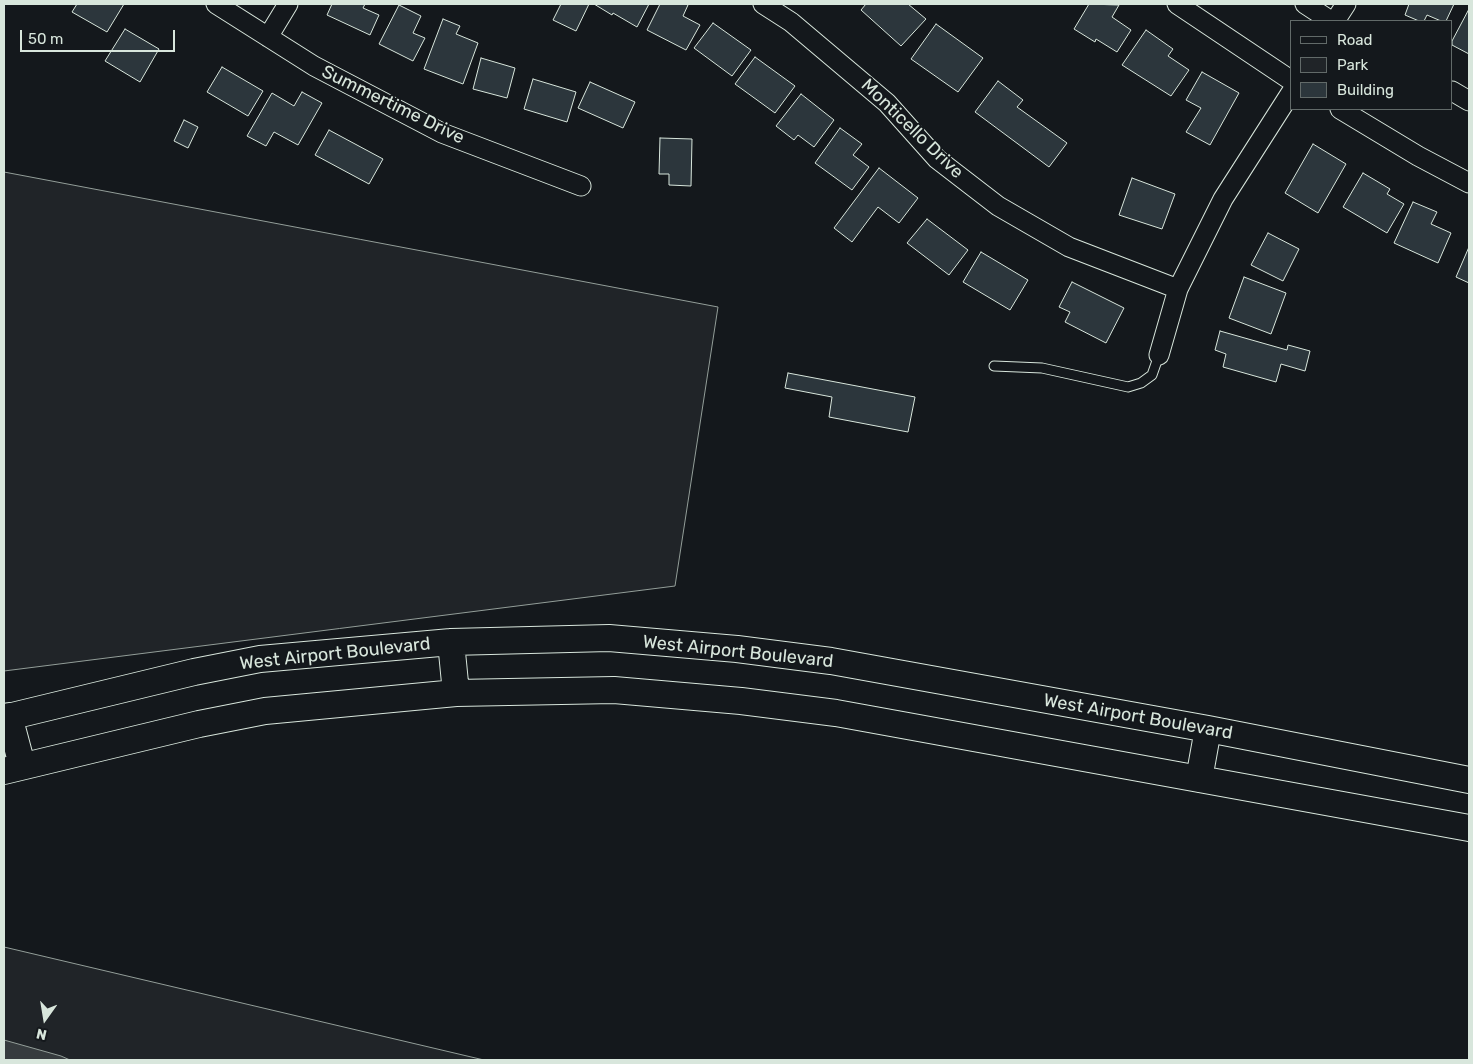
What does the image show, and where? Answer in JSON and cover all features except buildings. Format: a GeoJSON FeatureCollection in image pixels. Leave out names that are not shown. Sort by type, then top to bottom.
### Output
{"type":"FeatureCollection","features":[{"type":"Feature","properties":{"kind":"main road","name":"West Airport Boulevard"},"geometry":{"type":"LineString","coordinates":[[6,717],[194,672],[260,659],[451,642],[609,638],[736,649],[831,661],[1208,729],[1469,780]]}},
{"type":"Feature","properties":{"kind":"main road"},"geometry":{"type":"LineString","coordinates":[[451,642],[456,694]]}},
{"type":"Feature","properties":{"kind":"main road"},"geometry":{"type":"LineString","coordinates":[[6,717],[13,768],[199,724],[265,711],[456,694],[614,690],[741,701],[836,713],[1469,828]]}},
{"type":"Feature","properties":{"kind":"main road"},"geometry":{"type":"LineString","coordinates":[[1199,778],[1208,729]]}},
{"type":"Feature","properties":{"kind":"street","name":"Summertime Drive"},"geometry":{"type":"LineString","coordinates":[[216,4],[314,66],[442,133],[581,186]]}},
{"type":"Feature","properties":{"kind":"street"},"geometry":{"type":"LineString","coordinates":[[268,37],[288,4]]}},
{"type":"Feature","properties":{"kind":"street","name":"Monticello Drive"},"geometry":{"type":"LineString","coordinates":[[763,4],[791,22],[887,103],[937,159],[998,206],[1069,247],[1178,289]]}},
{"type":"Feature","properties":{"kind":"street"},"geometry":{"type":"LineString","coordinates":[[1177,4],[1290,80]]}},
{"type":"Feature","properties":{"kind":"street"},"geometry":{"type":"LineString","coordinates":[[1305,4],[1329,20]]}},
{"type":"Feature","properties":{"kind":"street"},"geometry":{"type":"LineString","coordinates":[[1336,20],[1346,4]]}},
{"type":"Feature","properties":{"kind":"street"},"geometry":{"type":"LineString","coordinates":[[1453,92],[1469,101]]}},
{"type":"Feature","properties":{"kind":"street"},"geometry":{"type":"LineString","coordinates":[[1160,355],[1178,289],[1223,198],[1290,94]]}},
{"type":"Feature","properties":{"kind":"street"},"geometry":{"type":"LineString","coordinates":[[1342,110],[1418,156],[1469,183]]}},
{"type":"Feature","properties":{"kind":"lane"},"geometry":{"type":"LineString","coordinates":[[994,366],[1042,368],[1128,387],[1141,383],[1152,375],[1160,355]]}},
{"type":"Feature","properties":{"kind":"green space"},"geometry":{"type":"Polygon","coordinates":[[[4,172],[718,307],[675,586],[4,671],[4,172]]]}},
{"type":"Feature","properties":{"kind":"green space"},"geometry":{"type":"Polygon","coordinates":[[[4,947],[484,1060],[4,1060],[4,947]]]}},
{"type":"Feature","properties":{"kind":"shaded area"},"geometry":{"type":"Polygon","coordinates":[[[4,1040],[61,1056],[70,1060],[4,1060],[4,1040]]]}}]}
